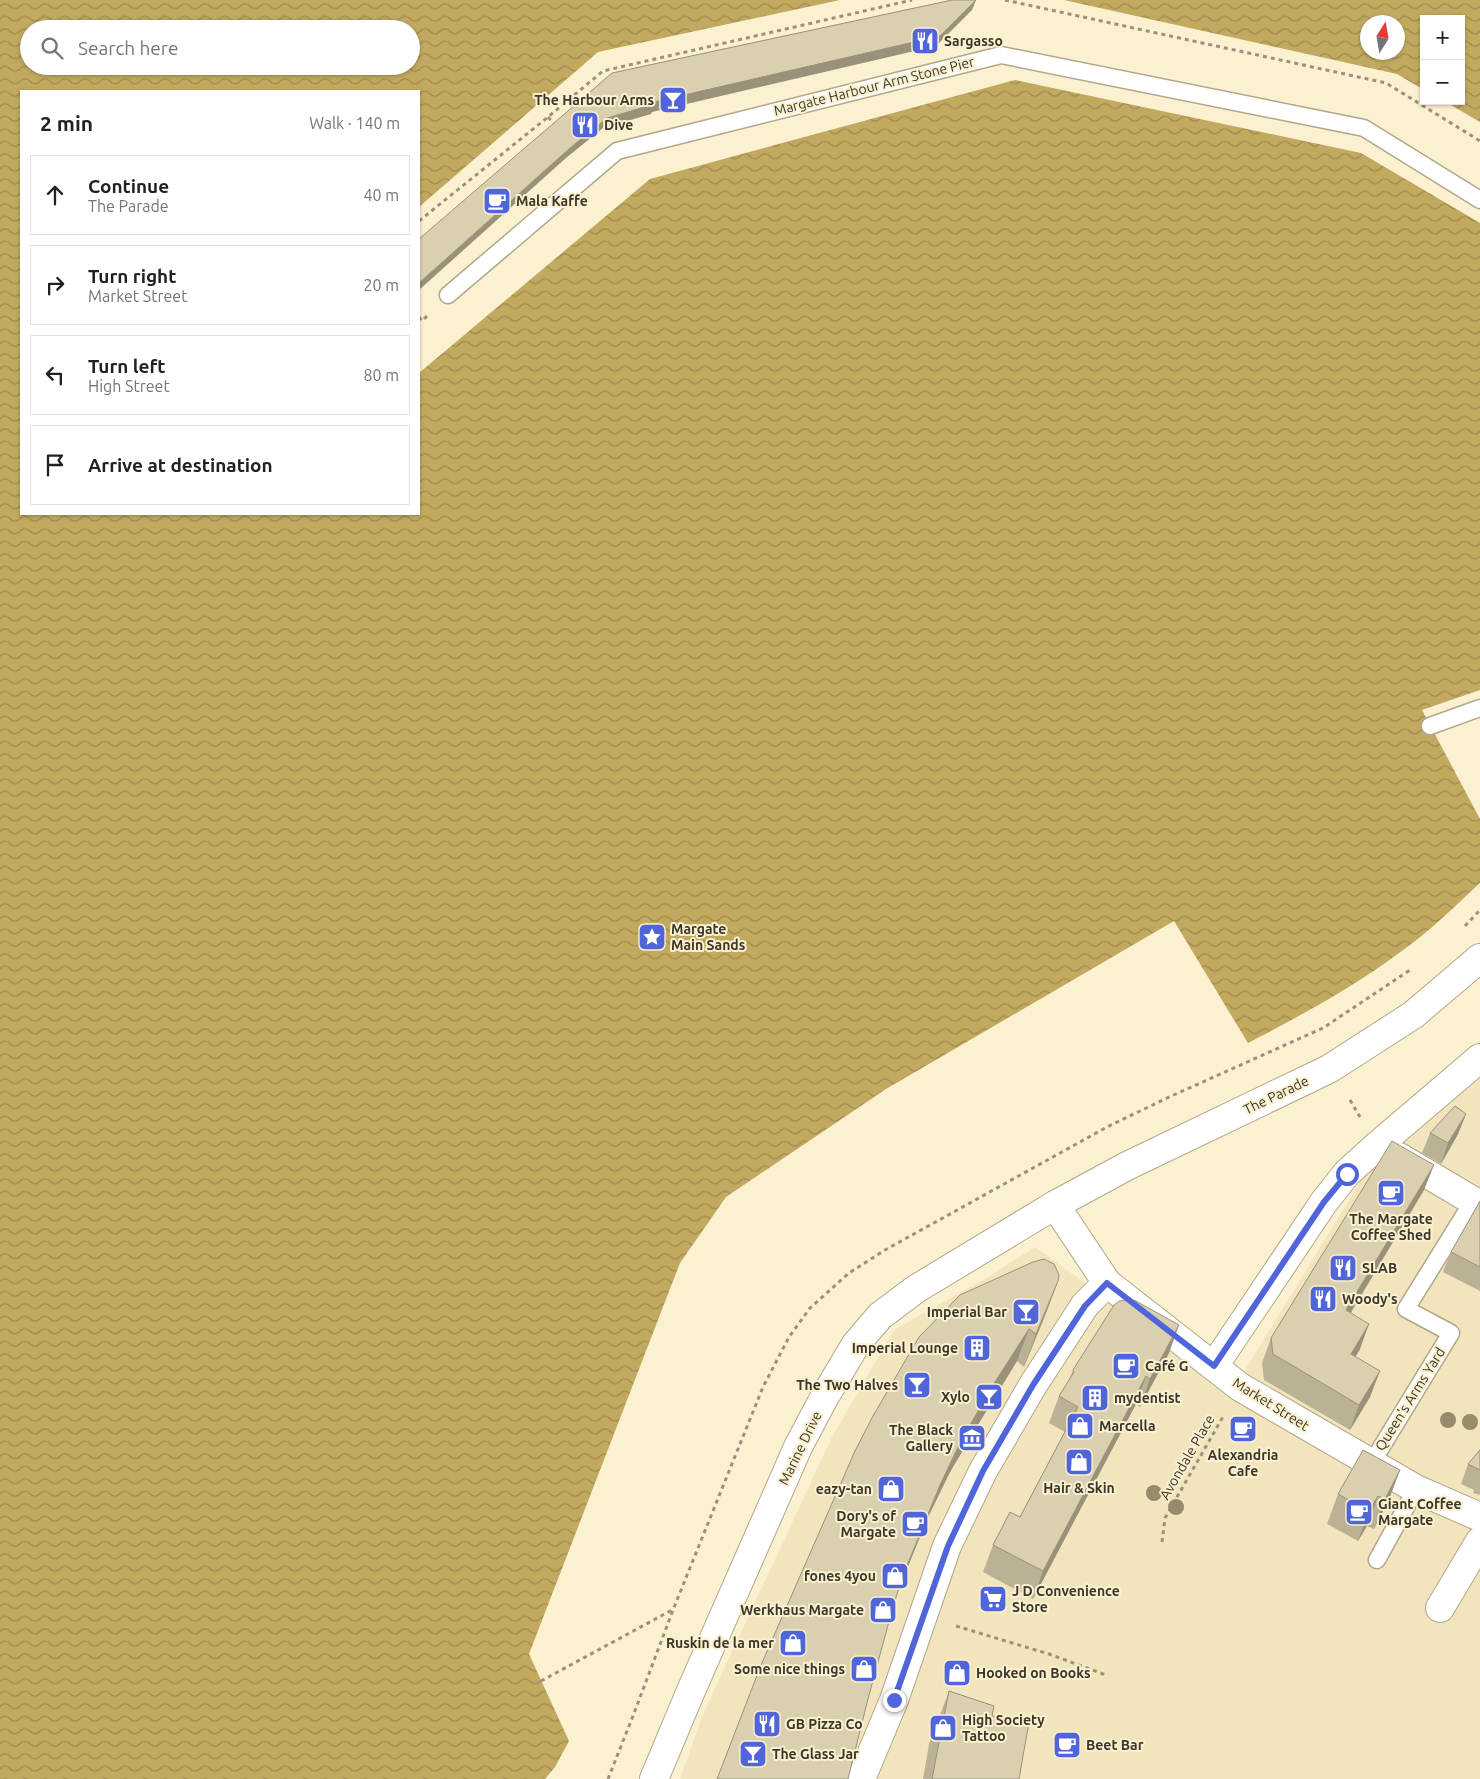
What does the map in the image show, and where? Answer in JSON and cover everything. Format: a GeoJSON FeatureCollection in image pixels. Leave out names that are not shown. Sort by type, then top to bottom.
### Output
{"type":"FeatureCollection","features":[{"type":"Feature","properties":{"kind":"street","name":"The Parade"},"geometry":{"type":"LineString","coordinates":[[1055,1205],[1127,1166],[1330,1069],[1413,1015],[1480,958]]}},
{"type":"Feature","properties":{"kind":"street"},"geometry":{"type":"LineString","coordinates":[[1214,1366],[1324,1202],[1347,1174],[1378,1144],[1480,1058]]}},
{"type":"Feature","properties":{"kind":"street"},"geometry":{"type":"LineString","coordinates":[[1378,1144],[1476,1202]]}},
{"type":"Feature","properties":{"kind":"street","name":"Market Street"},"geometry":{"type":"LineString","coordinates":[[1055,1205],[1107,1283],[1240,1386],[1416,1489],[1480,1517]]}},
{"type":"Feature","properties":{"kind":"street","name":"Marine Drive"},"geometry":{"type":"LineString","coordinates":[[654,1779],[798,1447],[856,1344],[880,1316],[909,1293],[1055,1205]]}},
{"type":"Feature","properties":{"kind":"street"},"geometry":{"type":"LineString","coordinates":[[861,1779],[894,1700],[922,1615],[948,1546],[983,1471],[1033,1385],[1085,1306],[1107,1283]]}},
{"type":"Feature","properties":{"kind":"street"},"geometry":{"type":"LineString","coordinates":[[1440,1608],[1480,1541]]}},
{"type":"Feature","properties":{"kind":"lane","name":"Margate Harbour Arm Stone Pier"},"geometry":{"type":"LineString","coordinates":[[448,296],[618,151],[1001,55],[1364,128],[1480,200]]}},
{"type":"Feature","properties":{"kind":"lane"},"geometry":{"type":"LineString","coordinates":[[1430,726],[1480,708]]}},
{"type":"Feature","properties":{"kind":"lane","name":"Queen's Arms Yard"},"geometry":{"type":"LineString","coordinates":[[1371,1464],[1451,1333],[1406,1309],[1476,1202]]}},
{"type":"Feature","properties":{"kind":"lane"},"geometry":{"type":"LineString","coordinates":[[1378,1560],[1416,1489]]}},
{"type":"Feature","properties":{"kind":"path"},"geometry":{"type":"LineString","coordinates":[[420,219],[603,71],[912,0]]}},
{"type":"Feature","properties":{"kind":"path"},"geometry":{"type":"LineString","coordinates":[[1005,0],[1386,84],[1480,141]]}},
{"type":"Feature","properties":{"kind":"path"},"geometry":{"type":"LineString","coordinates":[[548,117],[560,130]]}},
{"type":"Feature","properties":{"kind":"path"},"geometry":{"type":"LineString","coordinates":[[1460,931],[1480,910]]}},
{"type":"Feature","properties":{"kind":"path"},"geometry":{"type":"LineString","coordinates":[[1256,1058],[1324,1028],[1413,967]]}},
{"type":"Feature","properties":{"kind":"path","name":"Avondale Place"},"geometry":{"type":"LineString","coordinates":[[1162,1542],[1164,1518],[1240,1386]]}},
{"type":"Feature","properties":{"kind":"path"},"geometry":{"type":"LineString","coordinates":[[541,1681],[673,1610]]}},
{"type":"Feature","properties":{"kind":"path"},"geometry":{"type":"LineString","coordinates":[[922,1615],[1049,1654],[1106,1676]]}},
{"type":"Feature","properties":{"kind":"path"},"geometry":{"type":"LineString","coordinates":[[608,1779],[633,1716]]}},
{"type":"Feature","properties":{"kind":"shaded area"},"geometry":{"type":"Polygon","coordinates":[[[1480,1069],[1480,1779],[680,1779],[704,1712],[832,1437],[894,1330],[988,1277],[1035,1247],[1233,1390],[1374,1159],[1480,1069]]]}},
{"type":"Feature","properties":{"kind":"water","name":"Margate Main Sands"},"geometry":{"type":"Polygon","coordinates":[[[0,0],[840,0],[598,52],[420,206],[420,90],[20,90],[20,515],[420,515],[420,372],[650,179],[1015,80],[1361,153],[1480,223],[1480,690],[1422,710],[1480,819],[1480,883],[1431,928],[1381,966],[1325,1001],[1248,1043],[1174,921],[886,1089],[726,1197],[680,1263],[529,1654],[569,1741],[555,1767],[545,1779],[0,1779],[0,0]]]}},
{"type":"Feature","properties":{"kind":"water"},"geometry":{"type":"Polygon","coordinates":[[[1064,0],[1480,0],[1480,122],[1451,105],[1465,105],[1465,15],[1420,15],[1420,88],[1397,74],[1064,0]]]}},
{"type":"Feature","properties":{"kind":"building"},"geometry":{"type":"Polygon","coordinates":[[[952,0],[976,0],[940,36],[654,102],[655,104],[607,118],[570,148],[420,282],[420,238],[612,73],[952,0]]]}},
{"type":"Feature","properties":{"kind":"building"},"geometry":{"type":"Polygon","coordinates":[[[1455,1106],[1466,1114],[1448,1143],[1430,1133],[1455,1106]]]}},
{"type":"Feature","properties":{"kind":"building"},"geometry":{"type":"Polygon","coordinates":[[[1392,1141],[1434,1165],[1346,1310],[1369,1324],[1351,1354],[1380,1371],[1359,1405],[1273,1354],[1271,1338],[1392,1141]]]}},
{"type":"Feature","properties":{"kind":"building"},"geometry":{"type":"Polygon","coordinates":[[[1480,1201],[1480,1267],[1451,1252],[1480,1201]]]}},
{"type":"Feature","properties":{"kind":"building"},"geometry":{"type":"Polygon","coordinates":[[[1044,1259],[1054,1264],[1059,1275],[1058,1281],[1036,1334],[1029,1329],[993,1385],[962,1439],[940,1485],[906,1568],[894,1603],[848,1779],[717,1779],[761,1665],[855,1451],[919,1337],[960,1295],[1033,1262],[1044,1259]]]}},
{"type":"Feature","properties":{"kind":"building"},"geometry":{"type":"Polygon","coordinates":[[[1134,1300],[1179,1325],[1150,1379],[1146,1376],[1043,1571],[993,1545],[1010,1512],[1020,1517],[1078,1407],[1059,1396],[1074,1372],[1073,1370],[1114,1305],[1119,1301],[1134,1300]]]}},
{"type":"Feature","properties":{"kind":"building"},"geometry":{"type":"Polygon","coordinates":[[[1363,1450],[1400,1470],[1385,1499],[1378,1496],[1369,1511],[1338,1494],[1363,1450]]]}},
{"type":"Feature","properties":{"kind":"building"},"geometry":{"type":"Polygon","coordinates":[[[1480,1450],[1480,1470],[1468,1464],[1480,1450]]]}},
{"type":"Feature","properties":{"kind":"building"},"geometry":{"type":"Polygon","coordinates":[[[949,1691],[994,1706],[992,1716],[1029,1722],[1019,1779],[932,1779],[949,1691]]]}},
{"type":"Feature","properties":{"kind":"place","name":"Sargasso"},"geometry":{"type":"Point","coordinates":[925,41]}},
{"type":"Feature","properties":{"kind":"place","name":"The Harbour Arms"},"geometry":{"type":"Point","coordinates":[673,100]}},
{"type":"Feature","properties":{"kind":"place","name":"Dive"},"geometry":{"type":"Point","coordinates":[585,125]}},
{"type":"Feature","properties":{"kind":"place","name":"Mala Kaffe"},"geometry":{"type":"Point","coordinates":[497,201]}},
{"type":"Feature","properties":{"kind":"place","name":"Margate Main Sands"},"geometry":{"type":"Point","coordinates":[652,937]}},
{"type":"Feature","properties":{"kind":"place","name":"The Margate Coffee Shed"},"geometry":{"type":"Point","coordinates":[1391,1193]}},
{"type":"Feature","properties":{"kind":"place","name":"SLAB"},"geometry":{"type":"Point","coordinates":[1343,1268]}},
{"type":"Feature","properties":{"kind":"place","name":"Woody's"},"geometry":{"type":"Point","coordinates":[1323,1299]}},
{"type":"Feature","properties":{"kind":"place","name":"Imperial Bar"},"geometry":{"type":"Point","coordinates":[1026,1312]}},
{"type":"Feature","properties":{"kind":"place","name":"Imperial Lounge"},"geometry":{"type":"Point","coordinates":[977,1348]}},
{"type":"Feature","properties":{"kind":"place","name":"Café G"},"geometry":{"type":"Point","coordinates":[1126,1366]}},
{"type":"Feature","properties":{"kind":"place","name":"The Two Halves"},"geometry":{"type":"Point","coordinates":[917,1385]}},
{"type":"Feature","properties":{"kind":"place","name":"Xylo"},"geometry":{"type":"Point","coordinates":[989,1397]}},
{"type":"Feature","properties":{"kind":"place","name":"mydentist"},"geometry":{"type":"Point","coordinates":[1095,1398]}},
{"type":"Feature","properties":{"kind":"place","name":"Marcella"},"geometry":{"type":"Point","coordinates":[1080,1426]}},
{"type":"Feature","properties":{"kind":"place","name":"Alexandria Cafe"},"geometry":{"type":"Point","coordinates":[1243,1429]}},
{"type":"Feature","properties":{"kind":"place","name":"The Black Gallery"},"geometry":{"type":"Point","coordinates":[972,1438]}},
{"type":"Feature","properties":{"kind":"place","name":"Hair & Skin"},"geometry":{"type":"Point","coordinates":[1079,1462]}},
{"type":"Feature","properties":{"kind":"place","name":"eazy-tan"},"geometry":{"type":"Point","coordinates":[891,1489]}},
{"type":"Feature","properties":{"kind":"place","name":"Giant Coffee Margate"},"geometry":{"type":"Point","coordinates":[1359,1512]}},
{"type":"Feature","properties":{"kind":"place","name":"Dory's of Margate"},"geometry":{"type":"Point","coordinates":[915,1524]}},
{"type":"Feature","properties":{"kind":"place","name":"fones 4you"},"geometry":{"type":"Point","coordinates":[895,1576]}},
{"type":"Feature","properties":{"kind":"place","name":"J D Convenience Store"},"geometry":{"type":"Point","coordinates":[993,1599]}},
{"type":"Feature","properties":{"kind":"place","name":"Werkhaus Margate"},"geometry":{"type":"Point","coordinates":[883,1610]}},
{"type":"Feature","properties":{"kind":"place","name":"Ruskin de la mer"},"geometry":{"type":"Point","coordinates":[793,1643]}},
{"type":"Feature","properties":{"kind":"place","name":"Some nice things"},"geometry":{"type":"Point","coordinates":[864,1669]}},
{"type":"Feature","properties":{"kind":"place","name":"Hooked on Books"},"geometry":{"type":"Point","coordinates":[957,1673]}},
{"type":"Feature","properties":{"kind":"place","name":"GB Pizza Co"},"geometry":{"type":"Point","coordinates":[767,1724]}},
{"type":"Feature","properties":{"kind":"place","name":"High Society Tattoo"},"geometry":{"type":"Point","coordinates":[943,1728]}},
{"type":"Feature","properties":{"kind":"place","name":"Beet Bar"},"geometry":{"type":"Point","coordinates":[1067,1745]}},
{"type":"Feature","properties":{"kind":"place","name":"The Glass Jar"},"geometry":{"type":"Point","coordinates":[753,1754]}},
{"type":"Feature","properties":{"kind":"route"},"geometry":{"type":"LineString","coordinates":[[894,1700],[922,1615],[948,1546],[983,1471],[1033,1385],[1085,1306],[1107,1283],[1214,1366],[1324,1202],[1347,1174]]}}]}
